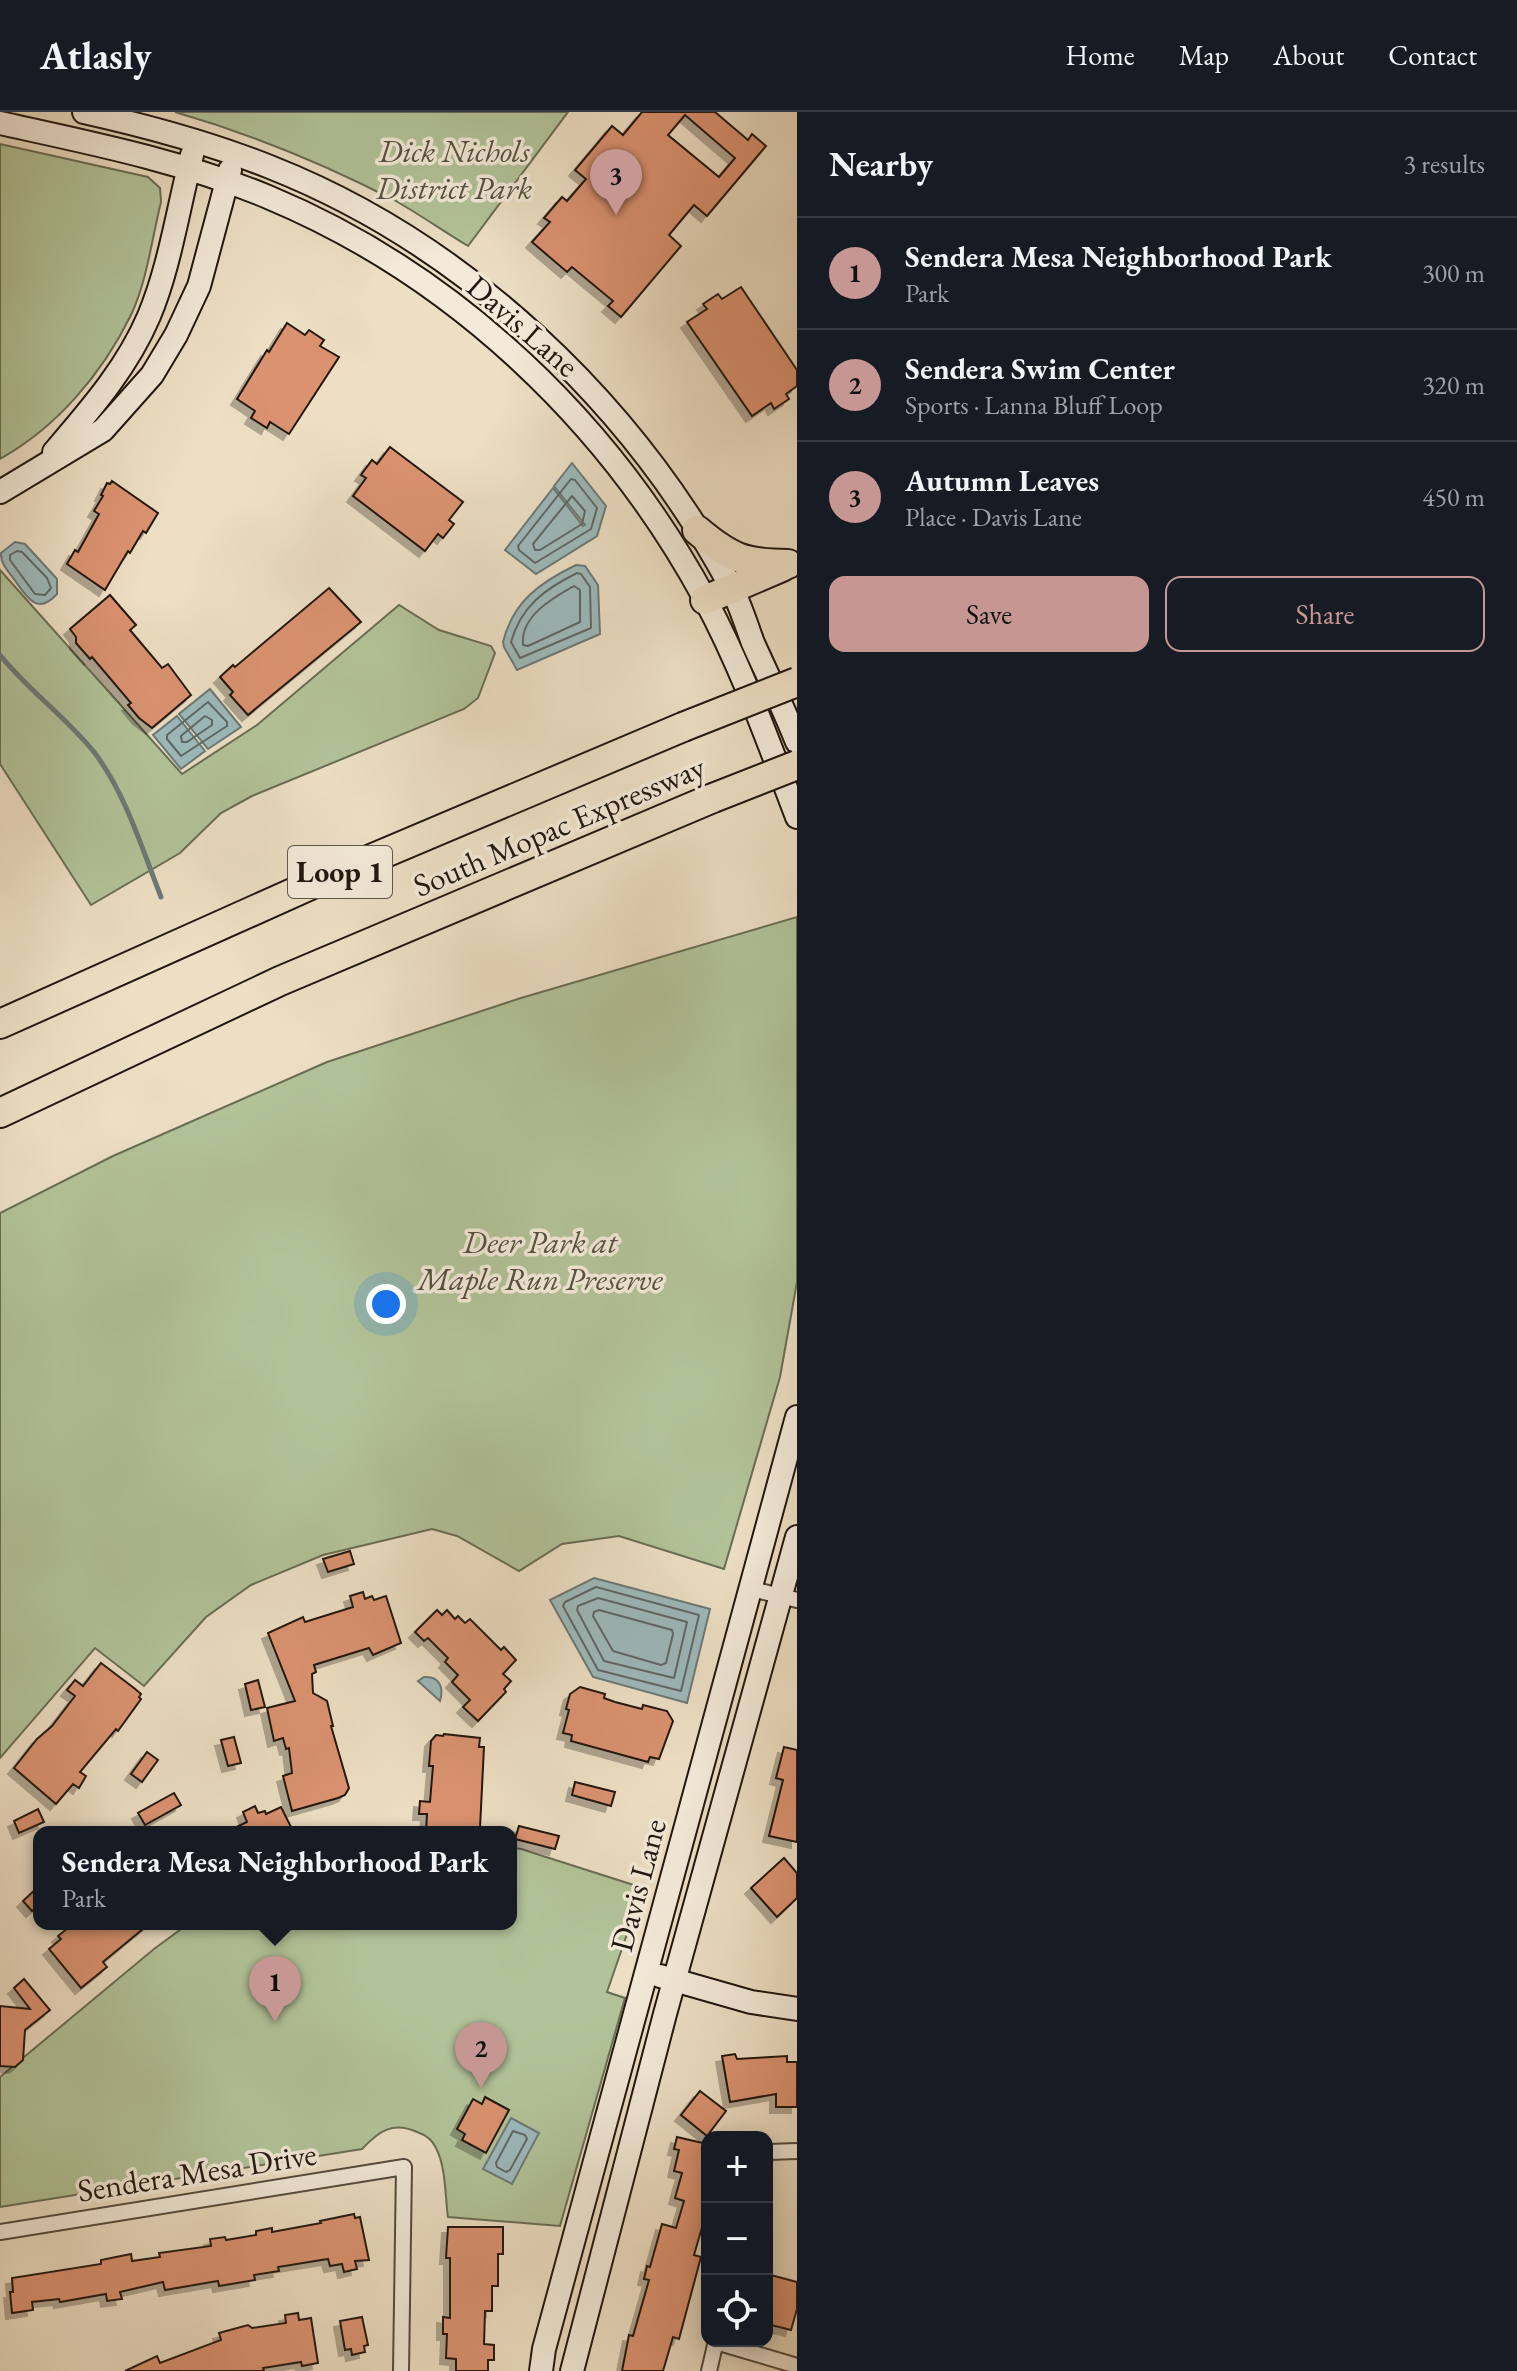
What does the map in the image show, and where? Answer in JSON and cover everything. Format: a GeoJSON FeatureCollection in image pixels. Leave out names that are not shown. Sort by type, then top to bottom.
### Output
{"type":"FeatureCollection","features":[{"type":"Feature","properties":{"kind":"highway"},"geometry":{"type":"LineString","coordinates":[[697,530],[738,560],[757,564],[792,562]]}},
{"type":"Feature","properties":{"kind":"highway"},"geometry":{"type":"LineString","coordinates":[[705,600],[792,562]]}},
{"type":"Feature","properties":{"kind":"highway","name":"South Mopac Expressway"},"geometry":{"type":"LineString","coordinates":[[0,1024],[333,875],[797,682]]}},
{"type":"Feature","properties":{"kind":"highway","name":"South Mopac Expressway"},"geometry":{"type":"LineString","coordinates":[[0,1113],[280,981],[797,765]]}},
{"type":"Feature","properties":{"kind":"main road","name":"Davis Lane"},"geometry":{"type":"LineString","coordinates":[[84,112],[196,141],[272,167],[333,195],[393,229],[493,299],[590,389],[638,447],[697,530],[732,589],[797,742]]}},
{"type":"Feature","properties":{"kind":"main road","name":"Davis Lane"},"geometry":{"type":"LineString","coordinates":[[0,123],[189,168],[268,197],[374,250],[472,319],[558,398],[632,484],[705,600],[767,740],[797,817]]}},
{"type":"Feature","properties":{"kind":"main road"},"geometry":{"type":"LineString","coordinates":[[43,465],[109,386],[151,313],[196,141]]}},
{"type":"Feature","properties":{"kind":"main road"},"geometry":{"type":"LineString","coordinates":[[0,492],[103,430],[157,368],[199,286],[234,154]]}},
{"type":"Feature","properties":{"kind":"main road"},"geometry":{"type":"LineString","coordinates":[[472,319],[518,344],[573,397],[581,398],[590,389]]}},
{"type":"Feature","properties":{"kind":"main road","name":"Davis Lane"},"geometry":{"type":"LineString","coordinates":[[541,2371],[797,1417]]}},
{"type":"Feature","properties":{"kind":"main road","name":"Davis Lane"},"geometry":{"type":"LineString","coordinates":[[572,2371],[674,1979],[789,1599],[797,1537]]}},
{"type":"Feature","properties":{"kind":"main road"},"geometry":{"type":"LineString","coordinates":[[648,1973],[771,2006],[797,2009]]}},
{"type":"Feature","properties":{"kind":"street"},"geometry":{"type":"LineString","coordinates":[[752,1589],[789,1599]]}},
{"type":"Feature","properties":{"kind":"street"},"geometry":{"type":"LineString","coordinates":[[773,2152],[797,2151]]}},
{"type":"Feature","properties":{"kind":"street","name":"Sendera Mesa Drive"},"geometry":{"type":"LineString","coordinates":[[0,2232],[404,2167],[401,2371]]}},
{"type":"Feature","properties":{"kind":"street"},"geometry":{"type":"LineString","coordinates":[[709,2371],[715,2347]]}},
{"type":"Feature","properties":{"kind":"street"},"geometry":{"type":"LineString","coordinates":[[733,2347],[797,2366]]}},
{"type":"Feature","properties":{"kind":"green space","name":"Dick Nichols District Park"},"geometry":{"type":"Polygon","coordinates":[[[175,112],[568,112],[468,246],[394,200],[341,174],[259,140],[175,112]]]}},
{"type":"Feature","properties":{"kind":"green space"},"geometry":{"type":"Polygon","coordinates":[[[0,144],[148,177],[160,188],[161,202],[137,302],[106,358],[59,415],[0,459],[0,144]]]}},
{"type":"Feature","properties":{"kind":"green space"},"geometry":{"type":"Polygon","coordinates":[[[0,570],[182,774],[257,725],[399,605],[439,630],[491,646],[495,653],[478,698],[464,709],[252,796],[221,813],[180,853],[91,905],[0,764],[0,570]]]}},
{"type":"Feature","properties":{"kind":"green space","name":"Deer Park at Maple Run Preserve"},"geometry":{"type":"Polygon","coordinates":[[[797,917],[797,1282],[780,1377],[724,1569],[619,1536],[562,1544],[519,1571],[457,1536],[432,1529],[323,1555],[251,1585],[206,1617],[144,1686],[95,1648],[0,1758],[0,1213],[113,1156],[327,1062],[521,998],[797,917]]]}},
{"type":"Feature","properties":{"kind":"green space"},"geometry":{"type":"Polygon","coordinates":[[[517,1849],[643,1888],[607,1992],[625,1998],[560,2226],[448,2217],[443,2173],[434,2145],[423,2134],[401,2127],[381,2133],[362,2149],[0,2207],[0,2077],[180,1930],[517,1930],[517,1849]]]}},
{"type":"Feature","properties":{"kind":"water"},"geometry":{"type":"Polygon","coordinates":[[[572,463],[606,506],[597,536],[536,574],[505,550],[553,488],[585,525],[554,486],[572,463]]]}},
{"type":"Feature","properties":{"kind":"water"},"geometry":{"type":"Polygon","coordinates":[[[15,542],[25,544],[57,579],[57,594],[50,600],[39,604],[34,602],[6,568],[1,553],[15,542]]]}},
{"type":"Feature","properties":{"kind":"water"},"geometry":{"type":"Polygon","coordinates":[[[576,565],[585,566],[598,585],[600,634],[517,670],[503,642],[514,615],[530,594],[576,565]]]}},
{"type":"Feature","properties":{"kind":"water"},"geometry":{"type":"Polygon","coordinates":[[[210,689],[241,727],[208,749],[179,714],[210,689]]]}},
{"type":"Feature","properties":{"kind":"water"},"geometry":{"type":"Polygon","coordinates":[[[177,716],[205,751],[181,769],[153,735],[177,716]]]}},
{"type":"Feature","properties":{"kind":"water"},"geometry":{"type":"Polygon","coordinates":[[[594,1578],[710,1609],[687,1703],[593,1677],[550,1600],[594,1578]]]}},
{"type":"Feature","properties":{"kind":"water"},"geometry":{"type":"Polygon","coordinates":[[[424,1677],[434,1678],[440,1684],[440,1701],[418,1681],[424,1677]]]}},
{"type":"Feature","properties":{"kind":"water"},"geometry":{"type":"Polygon","coordinates":[[[511,2118],[539,2133],[512,2184],[483,2169],[511,2118]]]}},
{"type":"Feature","properties":{"kind":"building"},"geometry":{"type":"Polygon","coordinates":[[[642,112],[715,112],[748,140],[752,134],[766,146],[707,216],[694,205],[669,235],[681,246],[621,317],[608,306],[613,301],[572,267],[567,272],[532,242],[550,222],[544,218],[562,197],[567,201],[586,179],[575,170],[612,126],[623,135],[642,112]],[[685,115],[668,135],[719,177],[735,158],[685,115]]]}},
{"type":"Feature","properties":{"kind":"building"},"geometry":{"type":"Polygon","coordinates":[[[741,287],[797,370],[797,386],[786,394],[789,399],[774,409],[771,403],[752,416],[687,322],[707,309],[703,304],[718,294],[722,299],[741,287]]]}},
{"type":"Feature","properties":{"kind":"building"},"geometry":{"type":"Polygon","coordinates":[[[287,323],[305,335],[309,330],[324,340],[320,346],[339,357],[289,434],[270,422],[267,428],[251,418],[255,411],[237,399],[287,323]]]}},
{"type":"Feature","properties":{"kind":"building"},"geometry":{"type":"Polygon","coordinates":[[[390,447],[463,502],[449,520],[454,524],[443,538],[438,534],[425,551],[353,496],[366,478],[361,475],[372,460],[377,464],[390,447]]]}},
{"type":"Feature","properties":{"kind":"building"},"geometry":{"type":"Polygon","coordinates":[[[112,481],[158,513],[146,533],[143,531],[130,553],[128,551],[105,590],[67,564],[75,550],[78,552],[99,514],[94,511],[107,483],[112,481]]]}},
{"type":"Feature","properties":{"kind":"building"},"geometry":{"type":"Polygon","coordinates":[[[329,588],[361,622],[248,715],[230,695],[233,692],[220,677],[329,588]]]}},
{"type":"Feature","properties":{"kind":"building"},"geometry":{"type":"Polygon","coordinates":[[[110,595],[136,625],[130,630],[162,668],[168,664],[191,695],[152,728],[139,718],[128,705],[131,703],[76,643],[70,629],[110,595]]]}},
{"type":"Feature","properties":{"kind":"building"},"geometry":{"type":"Polygon","coordinates":[[[350,1551],[354,1564],[328,1572],[323,1559],[350,1551]]]}},
{"type":"Feature","properties":{"kind":"building"},"geometry":{"type":"Polygon","coordinates":[[[363,1592],[365,1599],[386,1596],[401,1643],[373,1655],[369,1648],[314,1665],[313,1693],[327,1701],[349,1788],[345,1795],[338,1798],[292,1811],[283,1776],[292,1773],[289,1748],[286,1749],[283,1738],[274,1741],[267,1708],[295,1701],[268,1633],[303,1617],[305,1622],[353,1607],[350,1596],[363,1592]]]}},
{"type":"Feature","properties":{"kind":"building"},"geometry":{"type":"Polygon","coordinates":[[[437,1610],[442,1615],[447,1610],[455,1619],[458,1616],[465,1623],[470,1619],[501,1650],[504,1647],[516,1660],[503,1674],[511,1681],[504,1689],[506,1692],[478,1721],[463,1707],[470,1700],[452,1682],[458,1675],[445,1662],[448,1658],[428,1638],[424,1641],[415,1632],[437,1610]]]}},
{"type":"Feature","properties":{"kind":"building"},"geometry":{"type":"Polygon","coordinates":[[[101,1663],[141,1694],[141,1699],[118,1731],[116,1729],[80,1772],[86,1776],[79,1788],[73,1784],[56,1804],[14,1768],[75,1696],[67,1690],[75,1680],[83,1686],[101,1663]]]}},
{"type":"Feature","properties":{"kind":"building"},"geometry":{"type":"Polygon","coordinates":[[[258,1680],[265,1707],[251,1710],[245,1684],[258,1680]]]}},
{"type":"Feature","properties":{"kind":"building"},"geometry":{"type":"Polygon","coordinates":[[[580,1687],[605,1694],[604,1698],[615,1702],[667,1711],[673,1721],[659,1759],[650,1757],[648,1762],[571,1741],[572,1735],[563,1733],[569,1710],[566,1709],[570,1694],[580,1687]]]}},
{"type":"Feature","properties":{"kind":"building"},"geometry":{"type":"Polygon","coordinates":[[[436,1735],[480,1738],[479,1747],[484,1747],[480,1826],[426,1826],[427,1814],[419,1814],[420,1801],[430,1802],[433,1766],[429,1766],[431,1741],[436,1735]]]}},
{"type":"Feature","properties":{"kind":"building"},"geometry":{"type":"Polygon","coordinates":[[[234,1737],[241,1763],[228,1766],[221,1740],[234,1737]]]}},
{"type":"Feature","properties":{"kind":"building"},"geometry":{"type":"Polygon","coordinates":[[[784,1747],[797,1750],[797,1842],[769,1836],[783,1780],[776,1778],[784,1747]]]}},
{"type":"Feature","properties":{"kind":"building"},"geometry":{"type":"Polygon","coordinates":[[[147,1752],[158,1760],[142,1782],[131,1774],[147,1752]]]}},
{"type":"Feature","properties":{"kind":"building"},"geometry":{"type":"Polygon","coordinates":[[[575,1782],[615,1792],[611,1806],[572,1795],[575,1782]]]}},
{"type":"Feature","properties":{"kind":"building"},"geometry":{"type":"Polygon","coordinates":[[[174,1793],[181,1805],[145,1825],[138,1813],[174,1793]]]}},
{"type":"Feature","properties":{"kind":"building"},"geometry":{"type":"Polygon","coordinates":[[[255,1806],[258,1813],[265,1811],[266,1814],[281,1807],[290,1826],[239,1826],[247,1822],[243,1812],[255,1806]]]}},
{"type":"Feature","properties":{"kind":"building"},"geometry":{"type":"Polygon","coordinates":[[[38,1809],[44,1822],[19,1833],[14,1821],[38,1809]]]}},
{"type":"Feature","properties":{"kind":"building"},"geometry":{"type":"Polygon","coordinates":[[[519,1826],[559,1836],[555,1849],[517,1840],[519,1826]]]}},
{"type":"Feature","properties":{"kind":"building"},"geometry":{"type":"Polygon","coordinates":[[[784,1858],[797,1873],[797,1898],[777,1917],[751,1888],[784,1858]]]}},
{"type":"Feature","properties":{"kind":"building"},"geometry":{"type":"Polygon","coordinates":[[[33,1892],[33,1910],[23,1901],[33,1892]]]}},
{"type":"Feature","properties":{"kind":"building"},"geometry":{"type":"Polygon","coordinates":[[[66,1930],[142,1930],[103,1962],[107,1967],[81,1988],[49,1949],[61,1939],[58,1936],[66,1930]]]}},
{"type":"Feature","properties":{"kind":"building"},"geometry":{"type":"Polygon","coordinates":[[[24,1979],[50,2010],[25,2030],[23,2060],[15,2067],[0,2066],[0,2006],[30,2009],[14,1988],[24,1979]]]}},
{"type":"Feature","properties":{"kind":"building"},"geometry":{"type":"Polygon","coordinates":[[[735,2054],[737,2059],[787,2056],[787,2062],[797,2062],[797,2107],[776,2107],[776,2094],[730,2102],[722,2056],[735,2054]]]}},
{"type":"Feature","properties":{"kind":"building"},"geometry":{"type":"Polygon","coordinates":[[[700,2091],[726,2111],[711,2131],[701,2131],[681,2115],[700,2091]]]}},
{"type":"Feature","properties":{"kind":"building"},"geometry":{"type":"Polygon","coordinates":[[[485,2097],[509,2110],[486,2153],[462,2140],[465,2134],[457,2129],[473,2099],[482,2104],[485,2097]]]}},
{"type":"Feature","properties":{"kind":"building"},"geometry":{"type":"Polygon","coordinates":[[[677,2137],[701,2143],[701,2231],[694,2255],[701,2257],[679,2339],[673,2337],[663,2371],[622,2371],[629,2335],[633,2336],[649,2280],[644,2279],[647,2266],[650,2267],[662,2224],[676,2228],[684,2201],[675,2198],[682,2173],[674,2171],[679,2150],[674,2149],[677,2137]]]}},
{"type":"Feature","properties":{"kind":"building"},"geometry":{"type":"Polygon","coordinates":[[[354,2214],[355,2218],[360,2217],[369,2260],[355,2261],[357,2269],[344,2272],[342,2264],[330,2266],[328,2259],[278,2267],[279,2271],[254,2275],[255,2280],[219,2286],[218,2281],[165,2290],[163,2282],[120,2292],[122,2299],[107,2301],[106,2294],[60,2302],[59,2299],[32,2302],[33,2310],[12,2313],[12,2278],[101,2264],[101,2260],[131,2254],[132,2261],[160,2257],[159,2253],[211,2246],[210,2239],[256,2235],[256,2231],[272,2228],[272,2232],[354,2214]]]}},
{"type":"Feature","properties":{"kind":"building"},"geometry":{"type":"Polygon","coordinates":[[[448,2227],[503,2227],[503,2254],[498,2254],[498,2286],[492,2286],[492,2311],[485,2311],[484,2344],[494,2345],[494,2360],[488,2360],[488,2371],[456,2371],[456,2359],[446,2358],[447,2334],[443,2334],[443,2317],[450,2318],[450,2258],[446,2258],[448,2227]]]}},
{"type":"Feature","properties":{"kind":"building"},"geometry":{"type":"Polygon","coordinates":[[[773,2276],[797,2282],[797,2309],[791,2330],[773,2326],[773,2276]]]}},
{"type":"Feature","properties":{"kind":"building"},"geometry":{"type":"Polygon","coordinates":[[[298,2313],[299,2320],[311,2318],[318,2363],[302,2366],[301,2362],[263,2368],[264,2371],[125,2371],[157,2356],[160,2363],[221,2340],[219,2333],[248,2325],[252,2328],[286,2323],[285,2315],[298,2313]]]}},
{"type":"Feature","properties":{"kind":"building"},"geometry":{"type":"Polygon","coordinates":[[[362,2317],[368,2345],[364,2346],[365,2352],[352,2355],[351,2349],[345,2350],[340,2321],[362,2317]]]}},
{"type":"Feature","properties":{"kind":"waterway"},"geometry":{"type":"LineString","coordinates":[[0,655],[83,739],[105,768],[132,822],[161,897]]}},
{"type":"Feature","properties":{"kind":"place","name":"Autumn Leaves"},"geometry":{"type":"Point","coordinates":[616,215]}},
{"type":"Feature","properties":{"kind":"place","name":"Sendera Mesa Neighborhood Park"},"geometry":{"type":"Point","coordinates":[275,2022]}},
{"type":"Feature","properties":{"kind":"place","name":"Sendera Swim Center"},"geometry":{"type":"Point","coordinates":[481,2088]}}]}
